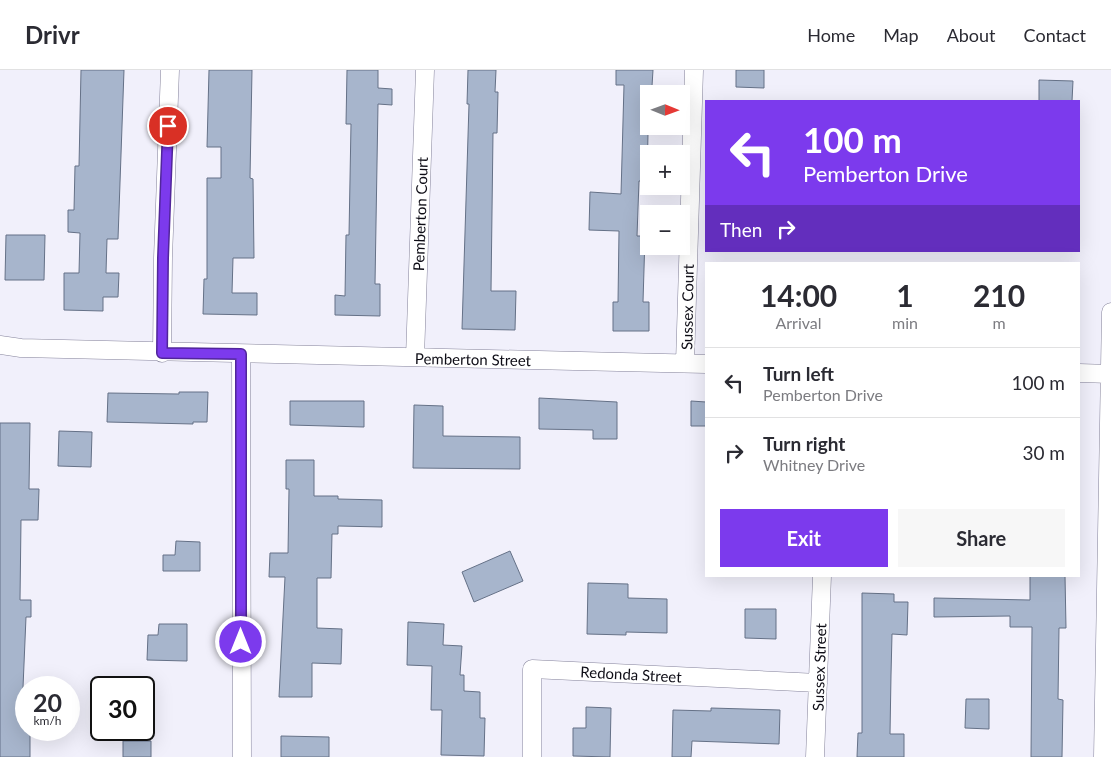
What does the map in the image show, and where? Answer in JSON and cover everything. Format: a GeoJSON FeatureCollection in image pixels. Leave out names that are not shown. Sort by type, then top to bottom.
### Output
{"type":"FeatureCollection","features":[{"type":"Feature","properties":{"kind":"street"},"geometry":{"type":"LineString","coordinates":[[0,345],[21,348],[162,353],[163,258],[170,70]]}},
{"type":"Feature","properties":{"kind":"street","name":"Pemberton Court"},"geometry":{"type":"LineString","coordinates":[[415,357],[425,70]]}},
{"type":"Feature","properties":{"kind":"street","name":"Sussex Court"},"geometry":{"type":"LineString","coordinates":[[685,363],[694,70]]}},
{"type":"Feature","properties":{"kind":"street"},"geometry":{"type":"LineString","coordinates":[[1103,757],[1108,693],[1111,312]]}},
{"type":"Feature","properties":{"kind":"street","name":"Pemberton Street"},"geometry":{"type":"LineString","coordinates":[[162,353],[705,364]]}},
{"type":"Feature","properties":{"kind":"street"},"geometry":{"type":"LineString","coordinates":[[241,354],[242,757]]}},
{"type":"Feature","properties":{"kind":"street"},"geometry":{"type":"LineString","coordinates":[[1080,373],[1110,374]]}},
{"type":"Feature","properties":{"kind":"street","name":"Sussex Street"},"geometry":{"type":"LineString","coordinates":[[815,757],[822,577]]}},
{"type":"Feature","properties":{"kind":"street","name":"Redonda Street"},"geometry":{"type":"LineString","coordinates":[[532,757],[532,669],[818,684]]}},
{"type":"Feature","properties":{"kind":"building"},"geometry":{"type":"Polygon","coordinates":[[[81,70],[124,70],[118,239],[107,239],[106,273],[119,273],[118,297],[103,297],[103,311],[64,310],[64,273],[79,273],[80,233],[68,232],[68,210],[74,210],[75,166],[79,166],[81,70]]]}},
{"type":"Feature","properties":{"kind":"building"},"geometry":{"type":"Polygon","coordinates":[[[209,70],[252,70],[250,178],[253,179],[254,258],[233,258],[232,293],[257,293],[257,315],[203,314],[204,279],[207,279],[207,178],[221,178],[221,147],[207,147],[209,70]]]}},
{"type":"Feature","properties":{"kind":"building"},"geometry":{"type":"Polygon","coordinates":[[[347,70],[378,70],[378,88],[392,89],[392,105],[378,104],[375,284],[380,284],[380,316],[335,315],[335,295],[345,296],[346,235],[349,235],[351,124],[346,124],[347,70]]]}},
{"type":"Feature","properties":{"kind":"building"},"geometry":{"type":"Polygon","coordinates":[[[468,70],[496,70],[495,92],[498,92],[497,133],[493,133],[491,291],[516,291],[515,330],[462,329],[469,104],[467,104],[468,70]]]}},
{"type":"Feature","properties":{"kind":"building"},"geometry":{"type":"Polygon","coordinates":[[[616,70],[653,70],[652,85],[640,85],[640,135],[648,135],[648,145],[640,145],[637,236],[640,236],[640,255],[644,255],[643,302],[649,302],[649,331],[613,331],[613,302],[618,302],[619,231],[589,230],[590,192],[621,194],[624,85],[616,85],[616,70]]]}},
{"type":"Feature","properties":{"kind":"building"},"geometry":{"type":"Polygon","coordinates":[[[736,70],[764,70],[764,88],[736,87],[736,70]]]}},
{"type":"Feature","properties":{"kind":"building"},"geometry":{"type":"Polygon","coordinates":[[[1039,80],[1073,81],[1072,100],[1039,100],[1039,80]]]}},
{"type":"Feature","properties":{"kind":"building"},"geometry":{"type":"Polygon","coordinates":[[[6,235],[45,235],[44,280],[5,280],[6,235]]]}},
{"type":"Feature","properties":{"kind":"building"},"geometry":{"type":"Polygon","coordinates":[[[179,392],[208,392],[207,422],[193,422],[193,424],[107,422],[108,393],[179,394],[179,392]]]}},
{"type":"Feature","properties":{"kind":"building"},"geometry":{"type":"Polygon","coordinates":[[[539,398],[617,402],[617,439],[593,439],[593,430],[539,429],[539,398]]]}},
{"type":"Feature","properties":{"kind":"building"},"geometry":{"type":"Polygon","coordinates":[[[290,401],[364,401],[364,427],[290,425],[290,401]]]}},
{"type":"Feature","properties":{"kind":"building"},"geometry":{"type":"Polygon","coordinates":[[[691,401],[705,402],[705,426],[691,426],[691,401]]]}},
{"type":"Feature","properties":{"kind":"building"},"geometry":{"type":"Polygon","coordinates":[[[414,405],[443,406],[443,436],[520,437],[520,469],[413,468],[414,405]]]}},
{"type":"Feature","properties":{"kind":"building"},"geometry":{"type":"Polygon","coordinates":[[[0,423],[30,423],[29,489],[39,489],[38,520],[21,520],[20,600],[31,600],[31,617],[26,617],[23,676],[15,676],[15,741],[30,741],[30,757],[0,757],[0,423]]]}},
{"type":"Feature","properties":{"kind":"building"},"geometry":{"type":"Polygon","coordinates":[[[59,431],[92,432],[91,467],[58,466],[59,431]]]}},
{"type":"Feature","properties":{"kind":"building"},"geometry":{"type":"Polygon","coordinates":[[[286,460],[314,460],[314,496],[338,496],[338,499],[382,500],[382,527],[338,526],[338,534],[332,534],[331,578],[317,578],[317,628],[342,629],[341,664],[312,663],[312,697],[279,697],[285,577],[269,577],[270,553],[288,553],[289,489],[286,489],[286,460]]]}},
{"type":"Feature","properties":{"kind":"building"},"geometry":{"type":"Polygon","coordinates":[[[176,541],[200,542],[200,571],[163,571],[163,555],[175,555],[176,541]]]}},
{"type":"Feature","properties":{"kind":"building"},"geometry":{"type":"Polygon","coordinates":[[[510,551],[523,581],[474,602],[462,572],[510,551]]]}},
{"type":"Feature","properties":{"kind":"building"},"geometry":{"type":"Polygon","coordinates":[[[1030,577],[1065,577],[1066,628],[1059,628],[1058,699],[1063,700],[1062,757],[1031,757],[1032,627],[1010,627],[1010,616],[934,617],[934,598],[1030,600],[1030,577]]]}},
{"type":"Feature","properties":{"kind":"building"},"geometry":{"type":"Polygon","coordinates":[[[588,583],[628,584],[628,598],[667,599],[667,633],[626,632],[626,635],[587,634],[588,583]]]}},
{"type":"Feature","properties":{"kind":"building"},"geometry":{"type":"Polygon","coordinates":[[[862,593],[894,594],[894,602],[908,602],[907,635],[892,634],[890,734],[904,734],[904,757],[857,757],[858,733],[862,733],[862,593]]]}},
{"type":"Feature","properties":{"kind":"building"},"geometry":{"type":"Polygon","coordinates":[[[745,609],[776,609],[776,639],[745,638],[745,609]]]}},
{"type":"Feature","properties":{"kind":"building"},"geometry":{"type":"Polygon","coordinates":[[[408,622],[444,624],[443,645],[462,646],[460,675],[464,675],[464,691],[480,692],[480,718],[485,718],[484,756],[441,755],[442,710],[431,710],[432,666],[407,665],[408,622]]]}},
{"type":"Feature","properties":{"kind":"building"},"geometry":{"type":"Polygon","coordinates":[[[159,624],[187,624],[187,661],[147,660],[148,635],[158,635],[159,624]]]}},
{"type":"Feature","properties":{"kind":"building"},"geometry":{"type":"Polygon","coordinates":[[[966,699],[989,699],[989,729],[965,728],[966,699]]]}},
{"type":"Feature","properties":{"kind":"building"},"geometry":{"type":"Polygon","coordinates":[[[586,707],[611,708],[610,757],[573,756],[573,728],[586,728],[586,707]]]}},
{"type":"Feature","properties":{"kind":"building"},"geometry":{"type":"Polygon","coordinates":[[[711,708],[780,710],[779,744],[692,741],[691,757],[672,757],[673,710],[711,711],[711,708]]]}},
{"type":"Feature","properties":{"kind":"building"},"geometry":{"type":"Polygon","coordinates":[[[281,736],[329,737],[329,757],[281,757],[281,736]]]}},
{"type":"Feature","properties":{"kind":"building"},"geometry":{"type":"Polygon","coordinates":[[[123,741],[151,741],[151,757],[123,757],[123,741]]]}},
{"type":"Feature","properties":{"kind":"route"},"geometry":{"type":"LineString","coordinates":[[168,126],[163,258],[162,353],[241,354],[241,642]]}}]}
